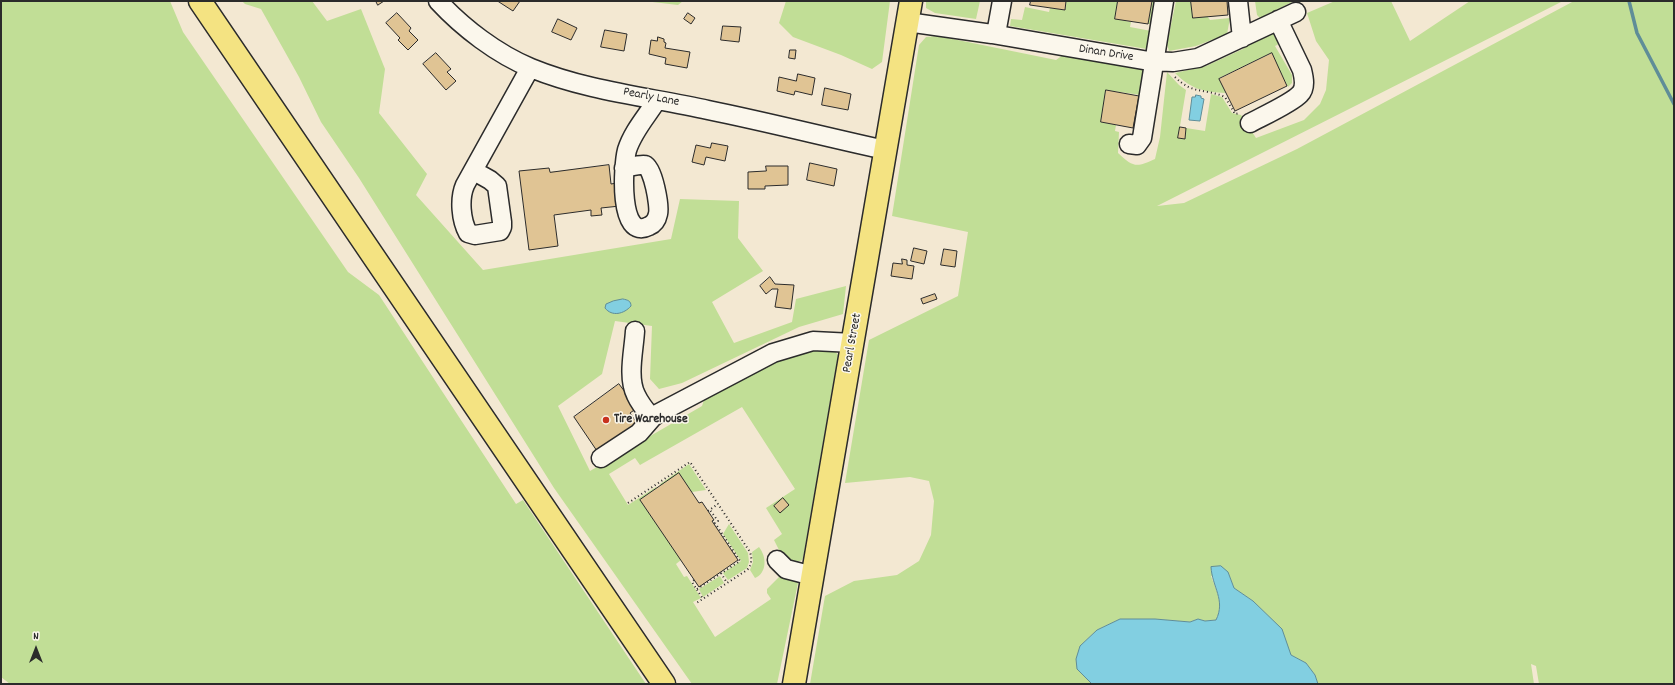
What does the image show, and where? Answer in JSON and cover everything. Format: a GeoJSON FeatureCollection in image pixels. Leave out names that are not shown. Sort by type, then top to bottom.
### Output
{"type":"FeatureCollection","features":[{"type":"Feature","properties":{"kind":"main road"},"geometry":{"type":"LineString","coordinates":[[200,1],[664,684]]}},
{"type":"Feature","properties":{"kind":"main road","name":"Pearl Street"},"geometry":{"type":"LineString","coordinates":[[794,684],[911,1]]}},
{"type":"Feature","properties":{"kind":"street","name":"Pearly Lane"},"geometry":{"type":"LineString","coordinates":[[438,1],[461,23],[488,44],[530,68],[566,80],[885,150]]}},
{"type":"Feature","properties":{"kind":"street"},"geometry":{"type":"LineString","coordinates":[[996,34],[1002,1]]}},
{"type":"Feature","properties":{"kind":"street"},"geometry":{"type":"LineString","coordinates":[[1129,144],[1137,145],[1142,138],[1159,62],[1164,1]]}},
{"type":"Feature","properties":{"kind":"street"},"geometry":{"type":"LineString","coordinates":[[1238,1],[1242,38]]}},
{"type":"Feature","properties":{"kind":"street","name":"Dinan Drive"},"geometry":{"type":"LineString","coordinates":[[908,22],[996,34],[1159,62],[1174,62],[1198,58],[1296,12]]}},
{"type":"Feature","properties":{"kind":"street"},"geometry":{"type":"LineString","coordinates":[[1245,118],[1295,98],[1302,90],[1304,77],[1302,70],[1278,20]]}},
{"type":"Feature","properties":{"kind":"street"},"geometry":{"type":"LineString","coordinates":[[474,171],[530,68]]}},
{"type":"Feature","properties":{"kind":"street"},"geometry":{"type":"LineString","coordinates":[[624,168],[627,150],[631,140],[657,100]]}},
{"type":"Feature","properties":{"kind":"street"},"geometry":{"type":"LineString","coordinates":[[635,331],[632,373],[633,384],[635,394],[652,418]]}},
{"type":"Feature","properties":{"kind":"street"},"geometry":{"type":"LineString","coordinates":[[601,458],[639,433],[652,418],[773,353],[813,341],[853,343]]}},
{"type":"Feature","properties":{"kind":"street"},"geometry":{"type":"LineString","coordinates":[[777,560],[786,569],[813,576]]}},
{"type":"Feature","properties":{"kind":"path"},"geometry":{"type":"LineString","coordinates":[[1159,62],[1184,86],[1225,97],[1232,111],[1235,114],[1245,118]]}},
{"type":"Feature","properties":{"kind":"path"},"geometry":{"type":"LineString","coordinates":[[628,503],[690,462],[750,552],[751,559],[749,568],[695,604]]}},
{"type":"Feature","properties":{"kind":"path"},"geometry":{"type":"LineString","coordinates":[[697,589],[740,561],[715,523],[718,521],[709,510],[718,504]]}},
{"type":"Feature","properties":{"kind":"path"},"geometry":{"type":"LineString","coordinates":[[721,573],[727,583]]}},
{"type":"Feature","properties":{"kind":"path"},"geometry":{"type":"LineString","coordinates":[[694,580],[692,582],[703,599]]}},
{"type":"Feature","properties":{"kind":"green space"},"geometry":{"type":"Polygon","coordinates":[[[1,1],[170,1],[183,32],[348,272],[379,295],[516,504],[523,500],[646,684],[10,684],[1,677],[1,1]]]}},
{"type":"Feature","properties":{"kind":"green space"},"geometry":{"type":"Polygon","coordinates":[[[242,1],[312,1],[327,21],[361,9],[385,69],[379,113],[427,174],[416,195],[483,270],[671,239],[680,199],[739,201],[738,238],[763,271],[712,302],[734,343],[792,322],[796,299],[846,286],[843,314],[799,327],[682,383],[659,389],[650,379],[652,326],[615,321],[602,374],[558,406],[590,471],[702,406],[706,394],[778,360],[810,349],[834,350],[838,355],[802,560],[793,564],[782,556],[774,540],[782,534],[766,508],[795,489],[742,407],[640,465],[635,458],[609,474],[628,505],[656,487],[657,488],[640,500],[681,560],[676,564],[684,577],[687,576],[701,598],[693,602],[715,637],[771,599],[767,593],[767,589],[781,575],[797,579],[798,583],[777,684],[692,684],[554,488],[359,178],[321,122],[299,77],[261,9],[245,4],[242,1]]]}},
{"type":"Feature","properties":{"kind":"green space"},"geometry":{"type":"Polygon","coordinates":[[[644,1],[683,1],[678,5],[644,1]]]}},
{"type":"Feature","properties":{"kind":"green space"},"geometry":{"type":"Polygon","coordinates":[[[786,1],[890,1],[882,62],[872,69],[841,55],[793,37],[779,23],[786,1]]]}},
{"type":"Feature","properties":{"kind":"green space"},"geometry":{"type":"Polygon","coordinates":[[[926,1],[980,1],[976,19],[935,13],[926,8],[926,1]]]}},
{"type":"Feature","properties":{"kind":"green space"},"geometry":{"type":"Polygon","coordinates":[[[1066,1],[1118,1],[1115,19],[1131,22],[1130,27],[1151,31],[1150,46],[1147,49],[1010,26],[1011,19],[1022,20],[1025,7],[1049,12],[1050,8],[1065,10],[1066,1]]]}},
{"type":"Feature","properties":{"kind":"green space"},"geometry":{"type":"Polygon","coordinates":[[[1152,1],[1156,1],[1152,24],[1148,24],[1152,1]]]}},
{"type":"Feature","properties":{"kind":"green space"},"geometry":{"type":"Polygon","coordinates":[[[1176,1],[1191,1],[1193,18],[1207,16],[1210,20],[1230,18],[1227,34],[1196,46],[1169,51],[1167,44],[1176,1]]]}},
{"type":"Feature","properties":{"kind":"green space"},"geometry":{"type":"Polygon","coordinates":[[[1255,1],[1294,1],[1260,18],[1257,15],[1255,1]]]}},
{"type":"Feature","properties":{"kind":"green space"},"geometry":{"type":"Polygon","coordinates":[[[1335,1],[1391,1],[1410,41],[1470,1],[1563,1],[1157,206],[1184,203],[1297,149],[1574,1],[1674,1],[1674,684],[1539,684],[1536,666],[1531,664],[1534,684],[1318,684],[1315,675],[1306,663],[1291,655],[1281,629],[1253,601],[1234,588],[1228,572],[1211,576],[1220,603],[1216,620],[1205,621],[1198,619],[1190,622],[1155,619],[1120,619],[1097,630],[1080,646],[1077,669],[1092,684],[810,684],[825,596],[854,581],[897,575],[919,561],[931,535],[934,501],[929,481],[910,477],[845,483],[869,340],[958,296],[968,232],[892,216],[919,45],[926,37],[938,36],[1056,60],[1063,55],[1144,69],[1141,95],[1106,90],[1101,122],[1116,125],[1115,131],[1119,132],[1118,153],[1127,161],[1135,165],[1139,165],[1155,159],[1160,137],[1167,72],[1186,90],[1178,138],[1185,139],[1186,128],[1205,131],[1211,94],[1222,97],[1232,113],[1241,115],[1256,138],[1304,120],[1320,104],[1326,90],[1329,60],[1316,41],[1307,13],[1335,1]]]}},
{"type":"Feature","properties":{"kind":"green space"},"geometry":{"type":"Polygon","coordinates":[[[1272,33],[1276,34],[1283,42],[1275,46],[1292,75],[1292,83],[1288,87],[1271,53],[1219,78],[1226,93],[1198,89],[1186,83],[1175,73],[1206,66],[1243,49],[1251,42],[1272,33]]]}},
{"type":"Feature","properties":{"kind":"green space"},"geometry":{"type":"Polygon","coordinates":[[[689,464],[706,490],[692,492],[679,474],[661,486],[660,484],[689,464]]]}},
{"type":"Feature","properties":{"kind":"green space"},"geometry":{"type":"Polygon","coordinates":[[[729,524],[748,553],[749,562],[747,568],[728,580],[723,573],[741,561],[723,534],[729,524]]]}},
{"type":"Feature","properties":{"kind":"green space"},"geometry":{"type":"Polygon","coordinates":[[[759,547],[763,555],[764,569],[759,576],[755,578],[750,570],[753,562],[752,552],[759,547]]]}},
{"type":"Feature","properties":{"kind":"green space"},"geometry":{"type":"Polygon","coordinates":[[[720,576],[724,583],[703,597],[699,589],[720,576]]]}},
{"type":"Feature","properties":{"kind":"water"},"geometry":{"type":"Polygon","coordinates":[[[1196,95],[1201,96],[1201,98],[1204,99],[1200,121],[1189,120],[1192,97],[1195,97],[1196,95]]]}},
{"type":"Feature","properties":{"kind":"water"},"geometry":{"type":"Polygon","coordinates":[[[623,299],[629,301],[631,306],[622,313],[611,313],[605,308],[606,304],[623,299]]]}},
{"type":"Feature","properties":{"kind":"water"},"geometry":{"type":"Polygon","coordinates":[[[1221,566],[1228,572],[1234,588],[1253,601],[1282,629],[1291,655],[1306,663],[1315,675],[1318,684],[1092,684],[1077,669],[1076,659],[1080,646],[1097,630],[1120,619],[1155,619],[1190,622],[1198,619],[1205,621],[1216,620],[1220,606],[1211,567],[1221,566]]]}},
{"type":"Feature","properties":{"kind":"building"},"geometry":{"type":"Polygon","coordinates":[[[376,1],[384,1],[378,5],[376,1]]]}},
{"type":"Feature","properties":{"kind":"building"},"geometry":{"type":"Polygon","coordinates":[[[520,1],[513,11],[499,2],[520,1]]]}},
{"type":"Feature","properties":{"kind":"building"},"geometry":{"type":"Polygon","coordinates":[[[1031,1],[1066,1],[1065,10],[1030,5],[1031,1]]]}},
{"type":"Feature","properties":{"kind":"building"},"geometry":{"type":"Polygon","coordinates":[[[1118,1],[1152,1],[1148,24],[1115,19],[1118,1]]]}},
{"type":"Feature","properties":{"kind":"building"},"geometry":{"type":"Polygon","coordinates":[[[1191,1],[1227,1],[1228,15],[1193,18],[1191,1]]]}},
{"type":"Feature","properties":{"kind":"building"},"geometry":{"type":"Polygon","coordinates":[[[397,13],[411,28],[409,31],[418,40],[408,50],[398,40],[400,38],[386,23],[397,13]]]}},
{"type":"Feature","properties":{"kind":"building"},"geometry":{"type":"Polygon","coordinates":[[[688,13],[695,18],[691,24],[684,19],[688,13]]]}},
{"type":"Feature","properties":{"kind":"building"},"geometry":{"type":"Polygon","coordinates":[[[558,19],[577,28],[571,40],[552,32],[558,19]]]}},
{"type":"Feature","properties":{"kind":"building"},"geometry":{"type":"Polygon","coordinates":[[[723,26],[741,27],[739,42],[721,40],[723,26]]]}},
{"type":"Feature","properties":{"kind":"building"},"geometry":{"type":"Polygon","coordinates":[[[605,30],[627,34],[624,51],[601,47],[605,30]]]}},
{"type":"Feature","properties":{"kind":"building"},"geometry":{"type":"Polygon","coordinates":[[[658,37],[664,39],[664,42],[666,43],[665,48],[690,52],[687,68],[665,64],[666,58],[649,54],[651,40],[657,41],[658,37]]]}},
{"type":"Feature","properties":{"kind":"building"},"geometry":{"type":"Polygon","coordinates":[[[790,50],[796,50],[795,59],[789,58],[790,50]]]}},
{"type":"Feature","properties":{"kind":"building"},"geometry":{"type":"Polygon","coordinates":[[[436,53],[451,69],[447,72],[456,81],[446,90],[423,64],[436,53]]]}},
{"type":"Feature","properties":{"kind":"building"},"geometry":{"type":"Polygon","coordinates":[[[1272,53],[1287,86],[1235,111],[1219,79],[1272,53]]]}},
{"type":"Feature","properties":{"kind":"building"},"geometry":{"type":"Polygon","coordinates":[[[798,74],[815,78],[812,95],[795,91],[794,95],[777,91],[779,77],[796,81],[798,74]]]}},
{"type":"Feature","properties":{"kind":"building"},"geometry":{"type":"Polygon","coordinates":[[[825,88],[851,94],[848,110],[822,105],[825,88]]]}},
{"type":"Feature","properties":{"kind":"building"},"geometry":{"type":"Polygon","coordinates":[[[1106,90],[1139,96],[1133,128],[1101,122],[1106,90]]]}},
{"type":"Feature","properties":{"kind":"building"},"geometry":{"type":"Polygon","coordinates":[[[1180,127],[1186,128],[1185,139],[1178,138],[1180,127]]]}},
{"type":"Feature","properties":{"kind":"building"},"geometry":{"type":"Polygon","coordinates":[[[712,143],[728,146],[725,161],[706,157],[704,165],[692,162],[696,145],[710,148],[712,143]]]}},
{"type":"Feature","properties":{"kind":"building"},"geometry":{"type":"Polygon","coordinates":[[[810,163],[837,169],[834,186],[807,180],[810,163]]]}},
{"type":"Feature","properties":{"kind":"building"},"geometry":{"type":"Polygon","coordinates":[[[609,165],[611,184],[617,183],[620,206],[601,208],[602,215],[591,216],[591,210],[554,215],[558,246],[529,250],[519,171],[549,168],[550,172],[609,165]]]}},
{"type":"Feature","properties":{"kind":"building"},"geometry":{"type":"Polygon","coordinates":[[[766,166],[788,166],[788,185],[765,186],[765,189],[748,189],[748,172],[766,171],[766,166]]]}},
{"type":"Feature","properties":{"kind":"building"},"geometry":{"type":"Polygon","coordinates":[[[914,248],[927,251],[924,264],[911,261],[914,248]]]}},
{"type":"Feature","properties":{"kind":"building"},"geometry":{"type":"Polygon","coordinates":[[[944,249],[957,251],[955,267],[941,265],[944,249]]]}},
{"type":"Feature","properties":{"kind":"building"},"geometry":{"type":"Polygon","coordinates":[[[902,259],[907,260],[907,265],[914,266],[912,279],[891,276],[893,263],[902,264],[902,259]]]}},
{"type":"Feature","properties":{"kind":"building"},"geometry":{"type":"Polygon","coordinates":[[[770,277],[775,284],[794,285],[791,309],[775,307],[778,289],[772,289],[766,294],[760,286],[770,277]]]}},
{"type":"Feature","properties":{"kind":"building"},"geometry":{"type":"Polygon","coordinates":[[[935,294],[937,299],[923,304],[921,299],[935,294]]]}},
{"type":"Feature","properties":{"kind":"building","name":"Tire Warehouse"},"geometry":{"type":"Polygon","coordinates":[[[619,384],[637,408],[630,413],[637,423],[597,451],[574,417],[619,384]]]}},
{"type":"Feature","properties":{"kind":"building"},"geometry":{"type":"Polygon","coordinates":[[[679,473],[699,503],[702,502],[714,520],[712,521],[738,560],[699,587],[640,500],[679,473]]]}},
{"type":"Feature","properties":{"kind":"building"},"geometry":{"type":"Polygon","coordinates":[[[783,498],[789,505],[780,513],[774,506],[783,498]]]}},
{"type":"Feature","properties":{"kind":"waterway"},"geometry":{"type":"LineString","coordinates":[[1629,1],[1637,33],[1674,104]]}},
{"type":"Feature","properties":{"kind":"place","name":"Tire Warehouse"},"geometry":{"type":"Point","coordinates":[606,420]}}]}
